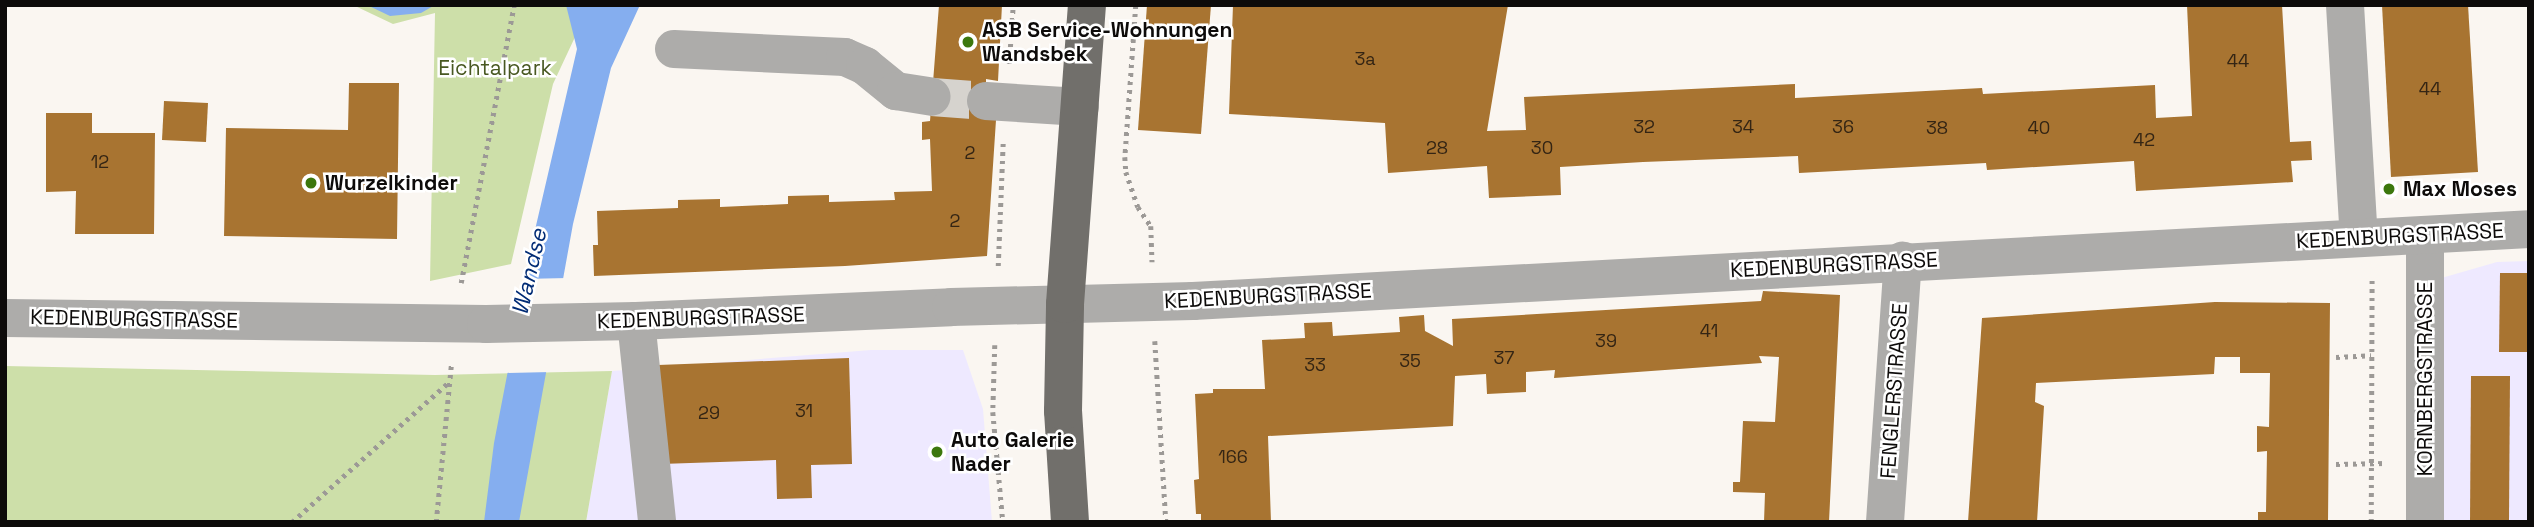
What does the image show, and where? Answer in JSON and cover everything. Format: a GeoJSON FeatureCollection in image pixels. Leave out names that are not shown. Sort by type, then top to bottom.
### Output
{"type":"FeatureCollection","features":[{"type":"Feature","properties":{"kind":"main road"},"geometry":{"type":"LineString","coordinates":[[1070,522],[1063,411],[1065,304],[1087,5]]}},
{"type":"Feature","properties":{"kind":"street"},"geometry":{"type":"LineString","coordinates":[[2344,5],[2366,238]]}},
{"type":"Feature","properties":{"kind":"street"},"geometry":{"type":"LineString","coordinates":[[674,49],[845,57],[865,66],[896,91],[932,97]]}},
{"type":"Feature","properties":{"kind":"street"},"geometry":{"type":"LineString","coordinates":[[996,102],[1080,107]]}},
{"type":"Feature","properties":{"kind":"street","name":"KEDENBURGSTRASSE"},"geometry":{"type":"LineString","coordinates":[[5,318],[585,323],[997,305],[1192,301],[2529,229]]}},
{"type":"Feature","properties":{"kind":"street","name":"KORNBERGSTRASSE"},"geometry":{"type":"LineString","coordinates":[[2425,236],[2426,522]]}},
{"type":"Feature","properties":{"kind":"street","name":"FENGLERSTRASSE"},"geometry":{"type":"LineString","coordinates":[[1885,522],[1903,261]]}},
{"type":"Feature","properties":{"kind":"street"},"geometry":{"type":"LineString","coordinates":[[636,321],[657,522]]}},
{"type":"Feature","properties":{"kind":"path"},"geometry":{"type":"LineString","coordinates":[[1003,522],[993,412],[999,202],[996,102],[1013,5]]}},
{"type":"Feature","properties":{"kind":"path"},"geometry":{"type":"LineString","coordinates":[[460,286],[514,7]]}},
{"type":"Feature","properties":{"kind":"path"},"geometry":{"type":"LineString","coordinates":[[2366,238],[2371,355],[2371,522]]}},
{"type":"Feature","properties":{"kind":"path"},"geometry":{"type":"LineString","coordinates":[[436,522],[453,355]]}},
{"type":"Feature","properties":{"kind":"path"},"geometry":{"type":"LineString","coordinates":[[2336,357],[2371,355]]}},
{"type":"Feature","properties":{"kind":"path"},"geometry":{"type":"LineString","coordinates":[[292,522],[449,381]]}},
{"type":"Feature","properties":{"kind":"path"},"geometry":{"type":"LineString","coordinates":[[2336,464],[2426,463]]}},
{"type":"Feature","properties":{"kind":"shaded area"},"geometry":{"type":"Polygon","coordinates":[[[2529,261],[2529,522],[2437,522],[2438,279],[2497,262],[2529,261]]]}},
{"type":"Feature","properties":{"kind":"shaded area"},"geometry":{"type":"Polygon","coordinates":[[[871,350],[963,350],[983,409],[992,522],[586,522],[612,371],[871,350]]]}},
{"type":"Feature","properties":{"kind":"green space","name":"Eichtalpark"},"geometry":{"type":"Polygon","coordinates":[[[353,5],[590,5],[553,84],[511,264],[430,281],[435,13],[393,24],[353,5]]]}},
{"type":"Feature","properties":{"kind":"green space"},"geometry":{"type":"Polygon","coordinates":[[[5,366],[435,375],[612,371],[586,522],[5,522],[5,366]]]}},
{"type":"Feature","properties":{"kind":"water"},"geometry":{"type":"Polygon","coordinates":[[[367,5],[435,5],[421,13],[390,16],[367,5]]]}},
{"type":"Feature","properties":{"kind":"water","name":"Wandse"},"geometry":{"type":"Polygon","coordinates":[[[566,5],[640,5],[611,68],[573,224],[519,522],[484,522],[494,443],[535,230],[577,49],[566,5]]]}},
{"type":"Feature","properties":{"kind":"pier"},"geometry":{"type":"Polygon","coordinates":[[[568,278],[551,372],[504,373],[522,279],[568,278]]]}},
{"type":"Feature","properties":{"kind":"building"},"geometry":{"type":"Polygon","coordinates":[[[939,5],[1002,5],[998,81],[986,79],[986,119],[996,120],[987,256],[845,266],[594,276],[593,245],[598,245],[597,211],[678,208],[678,200],[720,199],[720,207],[788,204],[788,196],[829,195],[829,202],[895,200],[894,192],[932,191],[930,139],[922,140],[922,122],[930,121],[939,5]]]}},
{"type":"Feature","properties":{"kind":"building"},"geometry":{"type":"Polygon","coordinates":[[[1147,5],[1211,5],[1201,134],[1138,130],[1147,5]]]}},
{"type":"Feature","properties":{"kind":"building"},"geometry":{"type":"Polygon","coordinates":[[[1233,5],[1508,5],[1487,131],[1526,130],[1524,97],[1795,84],[1795,98],[1982,88],[1983,94],[2155,85],[2156,118],[2192,116],[2187,5],[2282,5],[2290,142],[2311,141],[2312,160],[2291,161],[2293,182],[2136,191],[2134,161],[1987,170],[1986,163],[1799,173],[1798,156],[1643,162],[1560,167],[1561,195],[1489,198],[1487,166],[1388,173],[1385,123],[1229,114],[1233,5]]]}},
{"type":"Feature","properties":{"kind":"building"},"geometry":{"type":"Polygon","coordinates":[[[2382,5],[2468,5],[2478,172],[2391,177],[2382,5]]]}},
{"type":"Feature","properties":{"kind":"building","name":"Wurzelkinder"},"geometry":{"type":"Polygon","coordinates":[[[349,83],[399,83],[397,239],[224,236],[226,128],[348,130],[349,83]]]}},
{"type":"Feature","properties":{"kind":"building"},"geometry":{"type":"Polygon","coordinates":[[[164,101],[208,103],[206,142],[162,140],[164,101]]]}},
{"type":"Feature","properties":{"kind":"building"},"geometry":{"type":"Polygon","coordinates":[[[46,113],[92,113],[92,133],[155,133],[154,234],[75,234],[76,191],[46,192],[46,113]]]}},
{"type":"Feature","properties":{"kind":"building"},"geometry":{"type":"Polygon","coordinates":[[[2500,273],[2529,273],[2529,352],[2499,352],[2500,273]]]}},
{"type":"Feature","properties":{"kind":"building"},"geometry":{"type":"Polygon","coordinates":[[[1763,291],[1840,295],[1829,522],[1764,522],[1765,493],[1733,492],[1733,482],[1740,482],[1743,421],[1775,422],[1779,357],[1759,356],[1762,363],[1554,378],[1555,370],[1526,372],[1526,392],[1487,394],[1486,374],[1455,376],[1453,426],[1268,436],[1271,522],[1201,522],[1201,514],[1196,514],[1194,480],[1199,479],[1195,394],[1213,393],[1213,389],[1265,389],[1262,340],[1305,338],[1304,323],[1332,322],[1333,336],[1400,332],[1399,317],[1424,315],[1425,331],[1453,346],[1452,319],[1761,301],[1763,291]]]}},
{"type":"Feature","properties":{"kind":"building"},"geometry":{"type":"Polygon","coordinates":[[[2215,302],[2330,303],[2328,522],[2258,522],[2258,512],[2266,512],[2267,451],[2257,452],[2257,426],[2269,427],[2270,373],[2240,373],[2240,357],[2215,357],[2214,374],[2036,383],[2035,402],[2044,406],[2037,522],[1968,522],[1982,318],[2215,302]]]}},
{"type":"Feature","properties":{"kind":"building"},"geometry":{"type":"Polygon","coordinates":[[[849,358],[852,464],[811,465],[812,498],[777,499],[776,460],[661,464],[658,365],[849,358]]]}},
{"type":"Feature","properties":{"kind":"building"},"geometry":{"type":"Polygon","coordinates":[[[2471,376],[2510,376],[2509,522],[2470,522],[2471,376]]]}},
{"type":"Feature","properties":{"kind":"tunnel"},"geometry":{"type":"LineString","coordinates":[[932,97],[986,101]]}},
{"type":"Feature","properties":{"kind":"place","name":"ASB Service-Wohnungen Wandsbek"},"geometry":{"type":"Point","coordinates":[968,42]}},
{"type":"Feature","properties":{"kind":"place","name":"Wurzelkinder"},"geometry":{"type":"Point","coordinates":[311,183]}},
{"type":"Feature","properties":{"kind":"place","name":"Max Moses"},"geometry":{"type":"Point","coordinates":[2389,189]}},
{"type":"Feature","properties":{"kind":"place","name":"Auto Galerie Nader"},"geometry":{"type":"Point","coordinates":[937,452]}}]}
